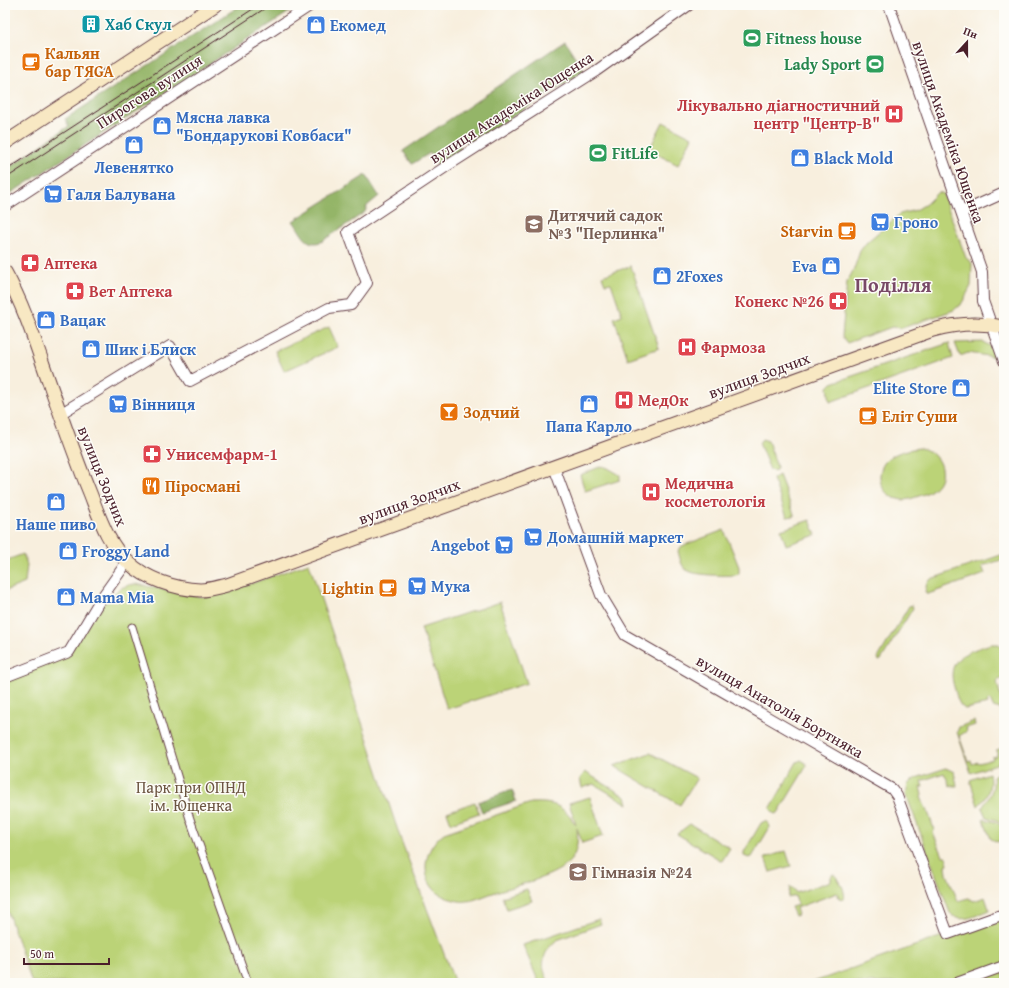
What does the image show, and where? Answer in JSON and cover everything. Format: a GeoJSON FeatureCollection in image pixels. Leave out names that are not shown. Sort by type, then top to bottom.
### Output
{"type":"FeatureCollection","features":[{"type":"Feature","properties":{"kind":"main road"},"geometry":{"type":"LineString","coordinates":[[5,143],[215,5]]}},
{"type":"Feature","properties":{"kind":"main road","name":"вулиця Зодчих"},"geometry":{"type":"LineString","coordinates":[[5,272],[25,312],[60,414],[101,521],[113,544],[127,562],[148,575],[181,588],[201,590],[227,585],[933,330],[961,323],[998,326]]}},
{"type":"Feature","properties":{"kind":"street","name":"Пирогова вулиця"},"geometry":{"type":"LineString","coordinates":[[5,206],[312,5]]}},
{"type":"Feature","properties":{"kind":"street","name":"вулиця Академіка Ющенка"},"geometry":{"type":"LineString","coordinates":[[60,414],[170,346],[190,381],[330,308],[351,305],[366,283],[348,232],[447,166],[596,71],[689,5]]}},
{"type":"Feature","properties":{"kind":"street","name":"вулиця Академіка Ющенка"},"geometry":{"type":"LineString","coordinates":[[888,5],[982,272],[983,301],[998,326],[1004,361]]}},
{"type":"Feature","properties":{"kind":"street"},"geometry":{"type":"LineString","coordinates":[[962,212],[1004,193]]}},
{"type":"Feature","properties":{"kind":"street","name":"вулиця Анатолія Бортняка"},"geometry":{"type":"LineString","coordinates":[[554,467],[601,595],[625,635],[892,789],[898,796],[948,934],[1004,914]]}},
{"type":"Feature","properties":{"kind":"street"},"geometry":{"type":"LineString","coordinates":[[5,677],[69,652],[100,600],[127,562]]}},
{"type":"Feature","properties":{"kind":"street"},"geometry":{"type":"LineString","coordinates":[[132,627],[190,819],[248,983]]}},
{"type":"Feature","properties":{"kind":"street"},"geometry":{"type":"LineString","coordinates":[[957,983],[1004,966]]}},
{"type":"Feature","properties":{"kind":"green space"},"geometry":{"type":"Polygon","coordinates":[[[241,5],[300,5],[5,197],[5,170],[69,126],[65,119],[241,5]]]}},
{"type":"Feature","properties":{"kind":"green space"},"geometry":{"type":"Polygon","coordinates":[[[565,41],[584,71],[471,143],[468,139],[458,144],[462,150],[439,166],[430,153],[412,164],[403,151],[565,41]]]}},
{"type":"Feature","properties":{"kind":"green space"},"geometry":{"type":"Polygon","coordinates":[[[663,122],[692,137],[678,165],[649,150],[663,122]]]}},
{"type":"Feature","properties":{"kind":"green space"},"geometry":{"type":"Polygon","coordinates":[[[366,175],[379,196],[367,206],[365,212],[321,242],[311,243],[307,241],[293,221],[366,175]]]}},
{"type":"Feature","properties":{"kind":"green space"},"geometry":{"type":"Polygon","coordinates":[[[938,192],[943,194],[966,258],[972,263],[971,286],[962,303],[954,310],[902,328],[892,327],[847,343],[842,336],[847,282],[854,269],[860,251],[867,242],[900,214],[916,210],[926,204],[938,192]]]}},
{"type":"Feature","properties":{"kind":"green space"},"geometry":{"type":"Polygon","coordinates":[[[631,266],[659,348],[628,359],[614,318],[622,315],[611,283],[605,284],[602,276],[631,266]]]}},
{"type":"Feature","properties":{"kind":"green space"},"geometry":{"type":"Polygon","coordinates":[[[329,327],[338,347],[284,371],[275,351],[329,327]]]}},
{"type":"Feature","properties":{"kind":"green space"},"geometry":{"type":"Polygon","coordinates":[[[983,342],[990,346],[995,357],[968,353],[960,356],[955,343],[983,342]]]}},
{"type":"Feature","properties":{"kind":"green space"},"geometry":{"type":"Polygon","coordinates":[[[949,343],[953,358],[830,402],[828,387],[832,383],[949,343]]]}},
{"type":"Feature","properties":{"kind":"green space"},"geometry":{"type":"Polygon","coordinates":[[[762,439],[768,441],[777,467],[775,471],[770,470],[759,443],[762,439]]]}},
{"type":"Feature","properties":{"kind":"green space"},"geometry":{"type":"Polygon","coordinates":[[[920,448],[927,450],[932,454],[940,465],[941,478],[938,484],[929,492],[910,499],[901,500],[892,497],[886,493],[881,482],[881,470],[884,464],[895,454],[920,448]]]}},
{"type":"Feature","properties":{"kind":"green space"},"geometry":{"type":"Polygon","coordinates":[[[602,466],[620,475],[620,480],[585,491],[580,475],[602,466]]]}},
{"type":"Feature","properties":{"kind":"green space"},"geometry":{"type":"Polygon","coordinates":[[[779,475],[794,516],[787,517],[773,479],[779,475]]]}},
{"type":"Feature","properties":{"kind":"green space"},"geometry":{"type":"Polygon","coordinates":[[[810,520],[816,535],[786,545],[781,530],[810,520]]]}},
{"type":"Feature","properties":{"kind":"green space"},"geometry":{"type":"Polygon","coordinates":[[[724,530],[739,567],[739,574],[705,574],[688,571],[681,562],[678,551],[682,546],[724,530]]]}},
{"type":"Feature","properties":{"kind":"green space"},"geometry":{"type":"Polygon","coordinates":[[[23,554],[27,565],[25,583],[5,591],[5,561],[23,554]]]}},
{"type":"Feature","properties":{"kind":"green space"},"geometry":{"type":"Polygon","coordinates":[[[1004,554],[1004,559],[982,566],[985,574],[928,594],[925,592],[927,583],[931,579],[1004,554]]]}},
{"type":"Feature","properties":{"kind":"green space","name":"Парк при ОПНД ім. Ющенка"},"geometry":{"type":"Polygon","coordinates":[[[309,563],[401,840],[455,983],[32,983],[5,904],[5,676],[69,652],[100,600],[106,603],[115,592],[126,586],[136,584],[202,597],[230,591],[309,563]]]}},
{"type":"Feature","properties":{"kind":"green space"},"geometry":{"type":"Polygon","coordinates":[[[500,602],[527,683],[447,709],[421,628],[500,602]]]}},
{"type":"Feature","properties":{"kind":"green space"},"geometry":{"type":"Polygon","coordinates":[[[912,605],[913,608],[879,661],[878,658],[909,606],[912,605]]]}},
{"type":"Feature","properties":{"kind":"green space"},"geometry":{"type":"Polygon","coordinates":[[[991,644],[999,644],[1004,651],[1004,678],[998,680],[997,682],[1004,710],[993,707],[990,700],[987,701],[988,704],[965,709],[958,701],[952,679],[952,670],[955,663],[966,654],[991,644]]]}},
{"type":"Feature","properties":{"kind":"green space"},"geometry":{"type":"Polygon","coordinates":[[[974,721],[975,725],[966,728],[967,731],[959,736],[968,761],[971,760],[972,764],[993,759],[992,757],[997,756],[997,750],[1004,747],[1004,759],[999,763],[971,773],[957,732],[959,727],[974,721]]]}},
{"type":"Feature","properties":{"kind":"green space"},"geometry":{"type":"Polygon","coordinates":[[[650,753],[697,778],[680,805],[614,766],[650,753]]]}},
{"type":"Feature","properties":{"kind":"green space"},"geometry":{"type":"Polygon","coordinates":[[[801,760],[806,763],[806,767],[778,813],[775,814],[770,809],[797,762],[801,760]]]}},
{"type":"Feature","properties":{"kind":"green space"},"geometry":{"type":"Polygon","coordinates":[[[946,768],[954,772],[957,786],[950,786],[944,773],[921,781],[923,787],[920,787],[921,797],[934,829],[933,833],[943,856],[946,856],[948,864],[946,865],[947,874],[958,901],[968,898],[974,901],[985,897],[989,909],[988,911],[974,917],[964,919],[954,917],[950,913],[906,794],[908,784],[916,778],[946,768]]]}},
{"type":"Feature","properties":{"kind":"green space"},"geometry":{"type":"Polygon","coordinates":[[[585,772],[626,797],[628,804],[594,784],[582,788],[580,779],[585,772]]]}},
{"type":"Feature","properties":{"kind":"green space"},"geometry":{"type":"Polygon","coordinates":[[[999,772],[1004,777],[1004,825],[996,820],[986,817],[982,808],[992,789],[993,776],[999,772]]]}},
{"type":"Feature","properties":{"kind":"green space"},"geometry":{"type":"Polygon","coordinates":[[[989,773],[990,782],[987,795],[978,806],[970,780],[989,773]]]}},
{"type":"Feature","properties":{"kind":"green space"},"geometry":{"type":"Polygon","coordinates":[[[512,790],[516,801],[482,812],[478,802],[512,790]]]}},
{"type":"Feature","properties":{"kind":"green space"},"geometry":{"type":"Polygon","coordinates":[[[590,797],[603,836],[582,843],[577,828],[577,843],[575,852],[571,860],[560,869],[533,881],[504,889],[477,899],[464,901],[454,900],[442,896],[434,889],[429,881],[426,871],[430,850],[444,833],[531,803],[546,803],[557,806],[571,818],[576,825],[569,803],[590,797]]]}},
{"type":"Feature","properties":{"kind":"green space"},"geometry":{"type":"Polygon","coordinates":[[[475,802],[479,813],[451,823],[447,812],[475,802]]]}},
{"type":"Feature","properties":{"kind":"green space"},"geometry":{"type":"Polygon","coordinates":[[[983,819],[996,822],[1004,828],[1004,840],[998,842],[991,839],[983,819]]]}},
{"type":"Feature","properties":{"kind":"green space"},"geometry":{"type":"Polygon","coordinates":[[[765,821],[770,827],[752,857],[749,858],[744,856],[744,852],[761,823],[765,821]]]}},
{"type":"Feature","properties":{"kind":"green space"},"geometry":{"type":"Polygon","coordinates":[[[690,824],[730,848],[722,861],[677,834],[690,824]]]}},
{"type":"Feature","properties":{"kind":"green space"},"geometry":{"type":"Polygon","coordinates":[[[786,851],[791,866],[770,872],[765,858],[786,851]]]}},
{"type":"Feature","properties":{"kind":"green space"},"geometry":{"type":"Polygon","coordinates":[[[833,874],[842,885],[844,899],[839,898],[837,893],[796,908],[798,915],[795,916],[791,907],[798,905],[795,896],[788,898],[790,887],[794,889],[796,893],[831,881],[833,874]]]}},
{"type":"Feature","properties":{"kind":"green space"},"geometry":{"type":"Polygon","coordinates":[[[527,889],[532,901],[507,909],[502,897],[527,889]]]}},
{"type":"Feature","properties":{"kind":"green space"},"geometry":{"type":"Polygon","coordinates":[[[1004,914],[1004,983],[811,983],[1004,914]]]}},
{"type":"Feature","properties":{"kind":"green space"},"geometry":{"type":"Polygon","coordinates":[[[599,919],[601,924],[557,940],[552,944],[545,954],[543,966],[544,972],[550,983],[539,983],[523,945],[599,919]]]}},
{"type":"Feature","properties":{"kind":"tram line"},"geometry":{"type":"LineString","coordinates":[[5,171],[259,5]]}},
{"type":"Feature","properties":{"kind":"tram line"},"geometry":{"type":"LineString","coordinates":[[5,179],[270,5]]}},
{"type":"Feature","properties":{"kind":"place","name":"Хаб Скул"},"geometry":{"type":"Point","coordinates":[91,24]}},
{"type":"Feature","properties":{"kind":"place","name":"Екомед"},"geometry":{"type":"Point","coordinates":[316,25]}},
{"type":"Feature","properties":{"kind":"place","name":"Fitness house"},"geometry":{"type":"Point","coordinates":[752,38]}},
{"type":"Feature","properties":{"kind":"place","name":"Кальян бар ТЯGA"},"geometry":{"type":"Point","coordinates":[31,62]}},
{"type":"Feature","properties":{"kind":"place","name":"Lady Sport"},"geometry":{"type":"Point","coordinates":[875,64]}},
{"type":"Feature","properties":{"kind":"place","name":"Лікувально діагностичний центр \"Центр-В\""},"geometry":{"type":"Point","coordinates":[894,114]}},
{"type":"Feature","properties":{"kind":"place","name":"Мясна лавка \"Бондарукові Ковбаси\""},"geometry":{"type":"Point","coordinates":[162,126]}},
{"type":"Feature","properties":{"kind":"place","name":"Левенятко"},"geometry":{"type":"Point","coordinates":[134,145]}},
{"type":"Feature","properties":{"kind":"place","name":"FitLife"},"geometry":{"type":"Point","coordinates":[598,153]}},
{"type":"Feature","properties":{"kind":"place","name":"Black Mold"},"geometry":{"type":"Point","coordinates":[800,158]}},
{"type":"Feature","properties":{"kind":"place","name":"Галя Балувана"},"geometry":{"type":"Point","coordinates":[53,194]}},
{"type":"Feature","properties":{"kind":"place","name":"Гроно"},"geometry":{"type":"Point","coordinates":[880,222]}},
{"type":"Feature","properties":{"kind":"place","name":"Дитячий садок №3 \"Перлинка\""},"geometry":{"type":"Point","coordinates":[534,224]}},
{"type":"Feature","properties":{"kind":"place","name":"Starvin"},"geometry":{"type":"Point","coordinates":[847,231]}},
{"type":"Feature","properties":{"kind":"place","name":"Аптека"},"geometry":{"type":"Point","coordinates":[30,263]}},
{"type":"Feature","properties":{"kind":"place","name":"Eva"},"geometry":{"type":"Point","coordinates":[831,266]}},
{"type":"Feature","properties":{"kind":"place","name":"2Foxes"},"geometry":{"type":"Point","coordinates":[662,276]}},
{"type":"Feature","properties":{"kind":"place","name":"Вет Аптека"},"geometry":{"type":"Point","coordinates":[75,291]}},
{"type":"Feature","properties":{"kind":"place","name":"Конекс №26"},"geometry":{"type":"Point","coordinates":[838,301]}},
{"type":"Feature","properties":{"kind":"place","name":"Вацак"},"geometry":{"type":"Point","coordinates":[46,320]}},
{"type":"Feature","properties":{"kind":"place","name":"Фармоза"},"geometry":{"type":"Point","coordinates":[687,347]}},
{"type":"Feature","properties":{"kind":"place","name":"Шик і Блиск"},"geometry":{"type":"Point","coordinates":[91,349]}},
{"type":"Feature","properties":{"kind":"place","name":"Elite Store"},"geometry":{"type":"Point","coordinates":[961,388]}},
{"type":"Feature","properties":{"kind":"place","name":"МедОк"},"geometry":{"type":"Point","coordinates":[624,400]}},
{"type":"Feature","properties":{"kind":"place","name":"Вінниця"},"geometry":{"type":"Point","coordinates":[118,404]}},
{"type":"Feature","properties":{"kind":"place","name":"Папа Карло"},"geometry":{"type":"Point","coordinates":[589,404]}},
{"type":"Feature","properties":{"kind":"place","name":"Зодчий"},"geometry":{"type":"Point","coordinates":[449,412]}},
{"type":"Feature","properties":{"kind":"place","name":"Еліт Суши"},"geometry":{"type":"Point","coordinates":[868,416]}},
{"type":"Feature","properties":{"kind":"place","name":"Унисемфарм-1"},"geometry":{"type":"Point","coordinates":[152,454]}},
{"type":"Feature","properties":{"kind":"place","name":"Піросмані"},"geometry":{"type":"Point","coordinates":[151,486]}},
{"type":"Feature","properties":{"kind":"place","name":"Медична косметологія"},"geometry":{"type":"Point","coordinates":[651,492]}},
{"type":"Feature","properties":{"kind":"place","name":"Наше пиво"},"geometry":{"type":"Point","coordinates":[56,502]}},
{"type":"Feature","properties":{"kind":"place","name":"Домашній маркет"},"geometry":{"type":"Point","coordinates":[533,537]}},
{"type":"Feature","properties":{"kind":"place","name":"Angebot"},"geometry":{"type":"Point","coordinates":[504,545]}},
{"type":"Feature","properties":{"kind":"place","name":"Froggy Land"},"geometry":{"type":"Point","coordinates":[68,551]}},
{"type":"Feature","properties":{"kind":"place","name":"Мука"},"geometry":{"type":"Point","coordinates":[417,586]}},
{"type":"Feature","properties":{"kind":"place","name":"Lightin"},"geometry":{"type":"Point","coordinates":[388,588]}},
{"type":"Feature","properties":{"kind":"place","name":"Mama Mia"},"geometry":{"type":"Point","coordinates":[66,597]}},
{"type":"Feature","properties":{"kind":"place","name":"Гімназія №24"},"geometry":{"type":"Point","coordinates":[578,872]}},
{"type":"Feature","properties":{"kind":"district","name":"Поділля"},"geometry":{"type":"Point","coordinates":[893,285]}}]}
